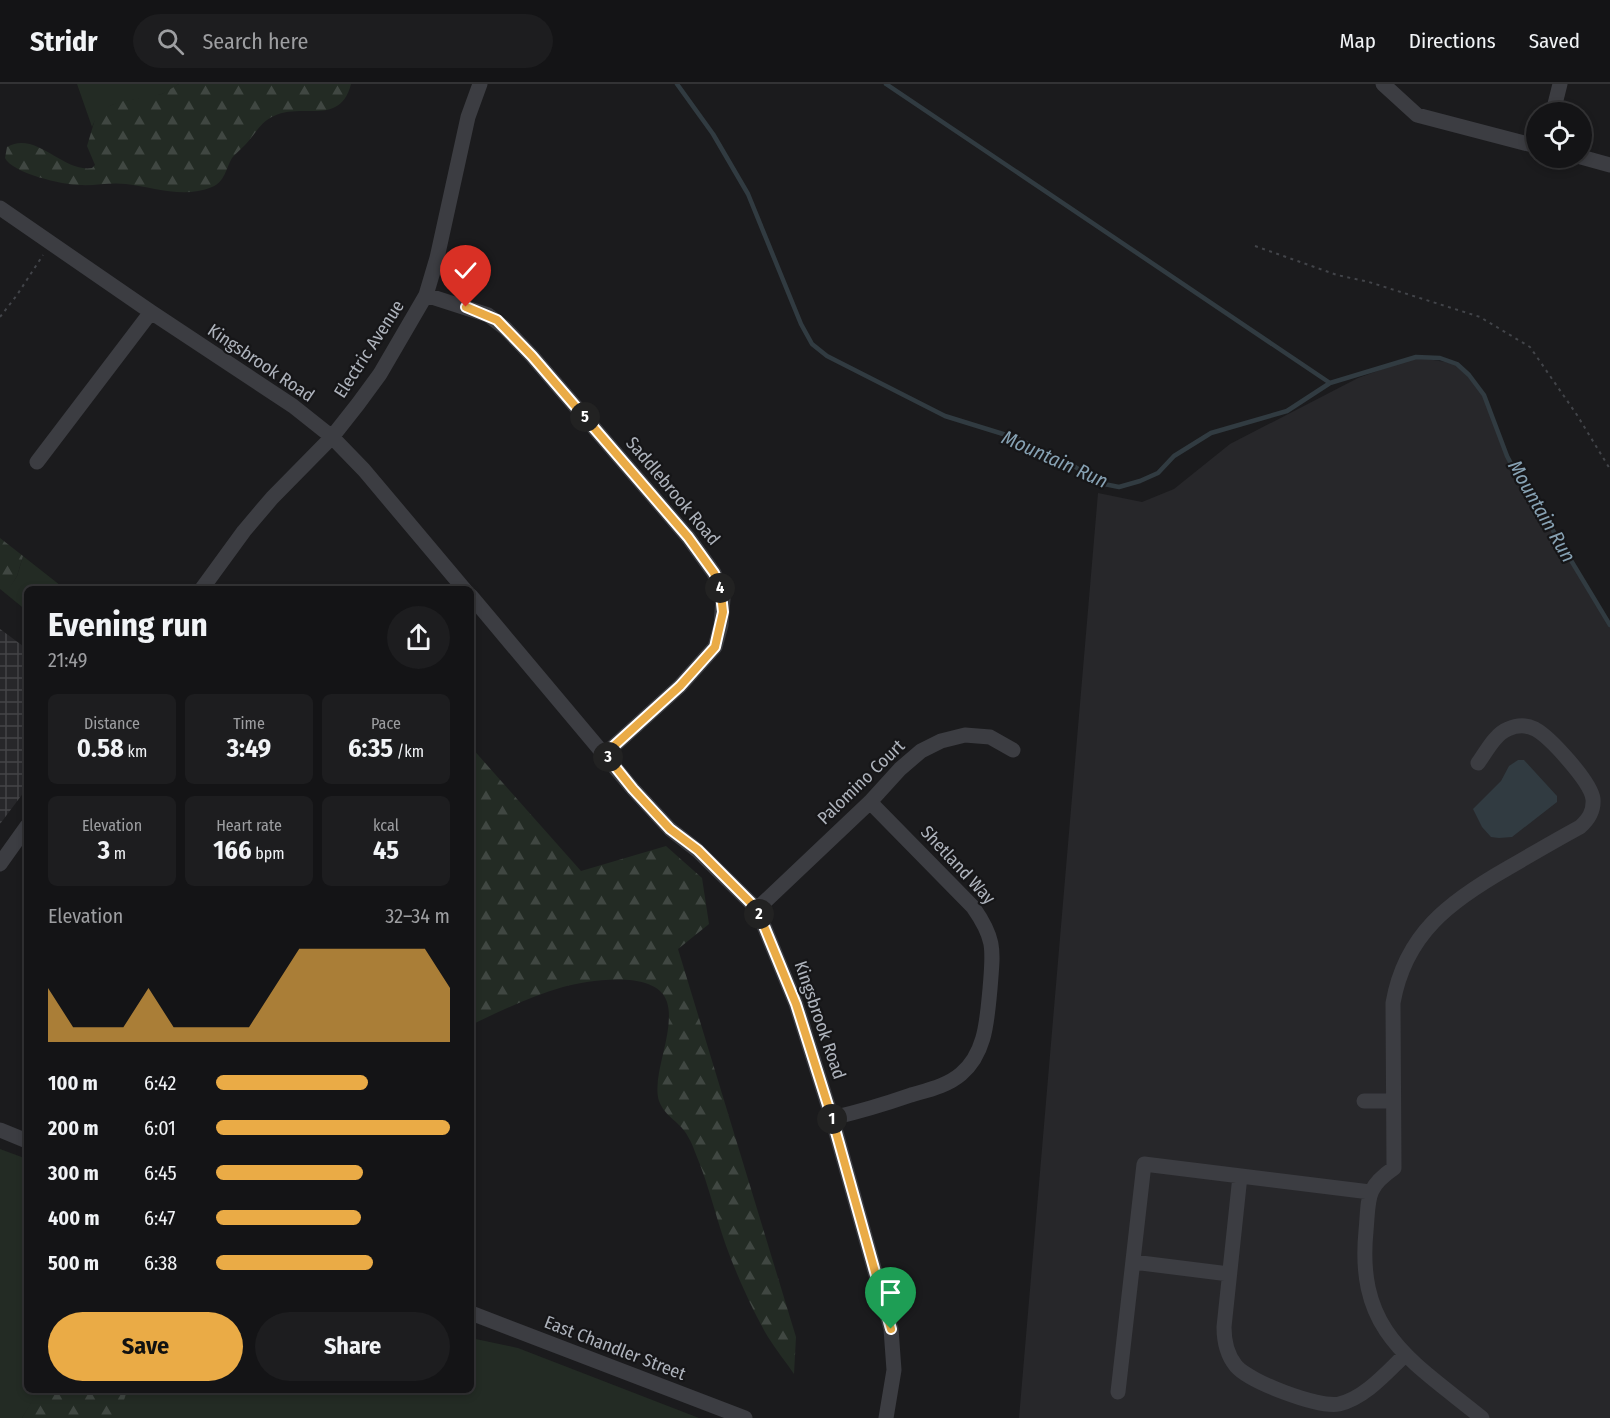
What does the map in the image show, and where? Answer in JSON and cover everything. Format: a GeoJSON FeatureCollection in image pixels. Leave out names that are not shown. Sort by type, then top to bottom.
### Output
{"type":"FeatureCollection","features":[{"type":"Feature","properties":{"kind":"street","name":"Electric Avenue"},"geometry":{"type":"LineString","coordinates":[[204,586],[244,531],[272,498],[332,437],[380,374],[426,295],[437,258],[468,117],[480,84]]}},
{"type":"Feature","properties":{"kind":"street"},"geometry":{"type":"LineString","coordinates":[[1383,84],[1417,115],[1526,143]]}},
{"type":"Feature","properties":{"kind":"street"},"geometry":{"type":"LineString","coordinates":[[1556,102],[1560,84]]}},
{"type":"Feature","properties":{"kind":"street"},"geometry":{"type":"LineString","coordinates":[[1592,161],[1610,165]]}},
{"type":"Feature","properties":{"kind":"street","name":"Kingsbrook Road"},"geometry":{"type":"LineString","coordinates":[[0,208],[293,406],[332,437],[364,470],[462,586]]}},
{"type":"Feature","properties":{"kind":"street","name":"Saddlebrook Road"},"geometry":{"type":"LineString","coordinates":[[426,295],[488,315],[505,328],[688,537],[714,573],[720,586],[723,612],[715,647],[680,686],[605,754]]}},
{"type":"Feature","properties":{"kind":"street"},"geometry":{"type":"LineString","coordinates":[[37,462],[151,312]]}},
{"type":"Feature","properties":{"kind":"street","name":"Kingsbrook Road"},"geometry":{"type":"LineString","coordinates":[[474,600],[633,789],[670,829],[698,850],[757,909],[796,1004],[832,1118],[891,1329],[894,1370],[886,1418]]}},
{"type":"Feature","properties":{"kind":"street"},"geometry":{"type":"LineString","coordinates":[[1478,763],[1482,747],[1502,732],[1509,728],[1526,726],[1533,728],[1547,738],[1586,782],[1592,794],[1593,808],[1591,815],[1580,827],[1475,887],[1450,905],[1434,920],[1408,957],[1398,977],[1393,1004],[1394,1168],[1379,1179],[1370,1192],[1364,1253],[1368,1294],[1388,1335],[1406,1355],[1482,1418]]}},
{"type":"Feature","properties":{"kind":"street","name":"Palomino Court"},"geometry":{"type":"LineString","coordinates":[[757,909],[921,751],[941,741],[965,735],[990,737],[1013,750]]}},
{"type":"Feature","properties":{"kind":"street","name":"Shetland Way"},"geometry":{"type":"LineString","coordinates":[[832,1118],[943,1085],[961,1074],[971,1061],[981,1045],[987,1026],[992,941],[984,922],[973,907],[870,802]]}},
{"type":"Feature","properties":{"kind":"street"},"geometry":{"type":"LineString","coordinates":[[0,864],[24,830]]}},
{"type":"Feature","properties":{"kind":"street"},"geometry":{"type":"LineString","coordinates":[[1364,1101],[1394,1101]]}},
{"type":"Feature","properties":{"kind":"street"},"geometry":{"type":"LineString","coordinates":[[0,1130],[24,1140]]}},
{"type":"Feature","properties":{"kind":"street"},"geometry":{"type":"LineString","coordinates":[[1118,1392],[1144,1164],[1370,1192]]}},
{"type":"Feature","properties":{"kind":"street"},"geometry":{"type":"LineString","coordinates":[[1240,1176],[1224,1327],[1227,1348],[1236,1365],[1250,1377],[1262,1383],[1322,1404],[1339,1404],[1376,1383],[1406,1355]]}},
{"type":"Feature","properties":{"kind":"street"},"geometry":{"type":"LineString","coordinates":[[1133,1262],[1229,1274]]}},
{"type":"Feature","properties":{"kind":"street","name":"East Chandler Street"},"geometry":{"type":"LineString","coordinates":[[474,1314],[745,1418]]}},
{"type":"Feature","properties":{"kind":"path"},"geometry":{"type":"LineString","coordinates":[[0,317],[50,243]]}},
{"type":"Feature","properties":{"kind":"path"},"geometry":{"type":"LineString","coordinates":[[1255,246],[1337,275],[1370,282],[1480,317],[1530,346],[1610,469]]}},
{"type":"Feature","properties":{"kind":"shaded area"},"geometry":{"type":"Polygon","coordinates":[[[1416,357],[1457,364],[1484,395],[1507,456],[1610,625],[1610,1418],[1019,1418],[1098,493],[1142,502],[1174,489],[1230,444],[1358,378],[1416,357]]]}},
{"type":"Feature","properties":{"kind":"shaded area"},"geometry":{"type":"Polygon","coordinates":[[[0,629],[24,647],[24,792],[0,824],[0,629]]]}},
{"type":"Feature","properties":{"kind":"shaded area"},"geometry":{"type":"Polygon","coordinates":[[[1518,760],[1524,760],[1557,796],[1557,802],[1512,837],[1491,837],[1482,827],[1473,809],[1501,781],[1509,766],[1518,760]]]}},
{"type":"Feature","properties":{"kind":"green space"},"geometry":{"type":"Polygon","coordinates":[[[77,84],[179,84],[162,94],[113,105],[98,117],[92,127],[77,84]]]}},
{"type":"Feature","properties":{"kind":"green space"},"geometry":{"type":"Polygon","coordinates":[[[179,84],[351,84],[346,97],[338,105],[329,109],[285,112],[269,119],[232,158],[220,182],[201,190],[179,192],[137,185],[62,183],[17,169],[5,158],[7,147],[18,143],[28,144],[39,147],[81,168],[92,168],[95,165],[87,146],[96,116],[103,109],[118,102],[162,94],[179,84]]]}},
{"type":"Feature","properties":{"kind":"green space"},"geometry":{"type":"Polygon","coordinates":[[[0,538],[23,556],[17,576],[9,589],[0,589],[0,538]]]}},
{"type":"Feature","properties":{"kind":"green space"},"geometry":{"type":"Polygon","coordinates":[[[23,556],[61,586],[24,586],[24,609],[0,589],[9,588],[17,576],[23,556]]]}},
{"type":"Feature","properties":{"kind":"green space"},"geometry":{"type":"Polygon","coordinates":[[[474,750],[581,871],[666,846],[702,878],[709,924],[678,949],[796,1337],[794,1374],[768,1337],[743,1289],[690,1141],[659,1101],[658,1079],[669,1014],[667,1002],[661,992],[650,985],[636,981],[604,980],[563,987],[474,1024],[474,750]]]}},
{"type":"Feature","properties":{"kind":"green space"},"geometry":{"type":"Polygon","coordinates":[[[0,1149],[24,1158],[24,1393],[38,1393],[22,1418],[0,1418],[0,1149]]]}},
{"type":"Feature","properties":{"kind":"green space"},"geometry":{"type":"Polygon","coordinates":[[[474,1339],[518,1348],[699,1418],[108,1418],[122,1393],[474,1393],[474,1339]]]}},
{"type":"Feature","properties":{"kind":"green space"},"geometry":{"type":"Polygon","coordinates":[[[37,1393],[126,1393],[118,1418],[22,1418],[37,1393]]]}},
{"type":"Feature","properties":{"kind":"waterway","name":"Mountain Run"},"geometry":{"type":"LineString","coordinates":[[677,84],[713,134],[748,194],[801,324],[812,344],[827,356],[945,416],[1016,438],[1068,462],[1099,483],[1119,487],[1158,473],[1174,456],[1211,433],[1287,411],[1330,383],[1416,357],[1440,358],[1457,364],[1469,375],[1484,395],[1507,456],[1517,475],[1531,494],[1610,625]]}},
{"type":"Feature","properties":{"kind":"waterway"},"geometry":{"type":"LineString","coordinates":[[886,84],[1330,383]]}},
{"type":"Feature","properties":{"kind":"route"},"geometry":{"type":"LineString","coordinates":[[466,307],[497,320],[532,356],[688,537],[714,573],[720,586],[723,612],[715,647],[680,686],[605,754],[670,829],[698,850],[757,909],[796,1004],[832,1118],[891,1329]]}}]}
